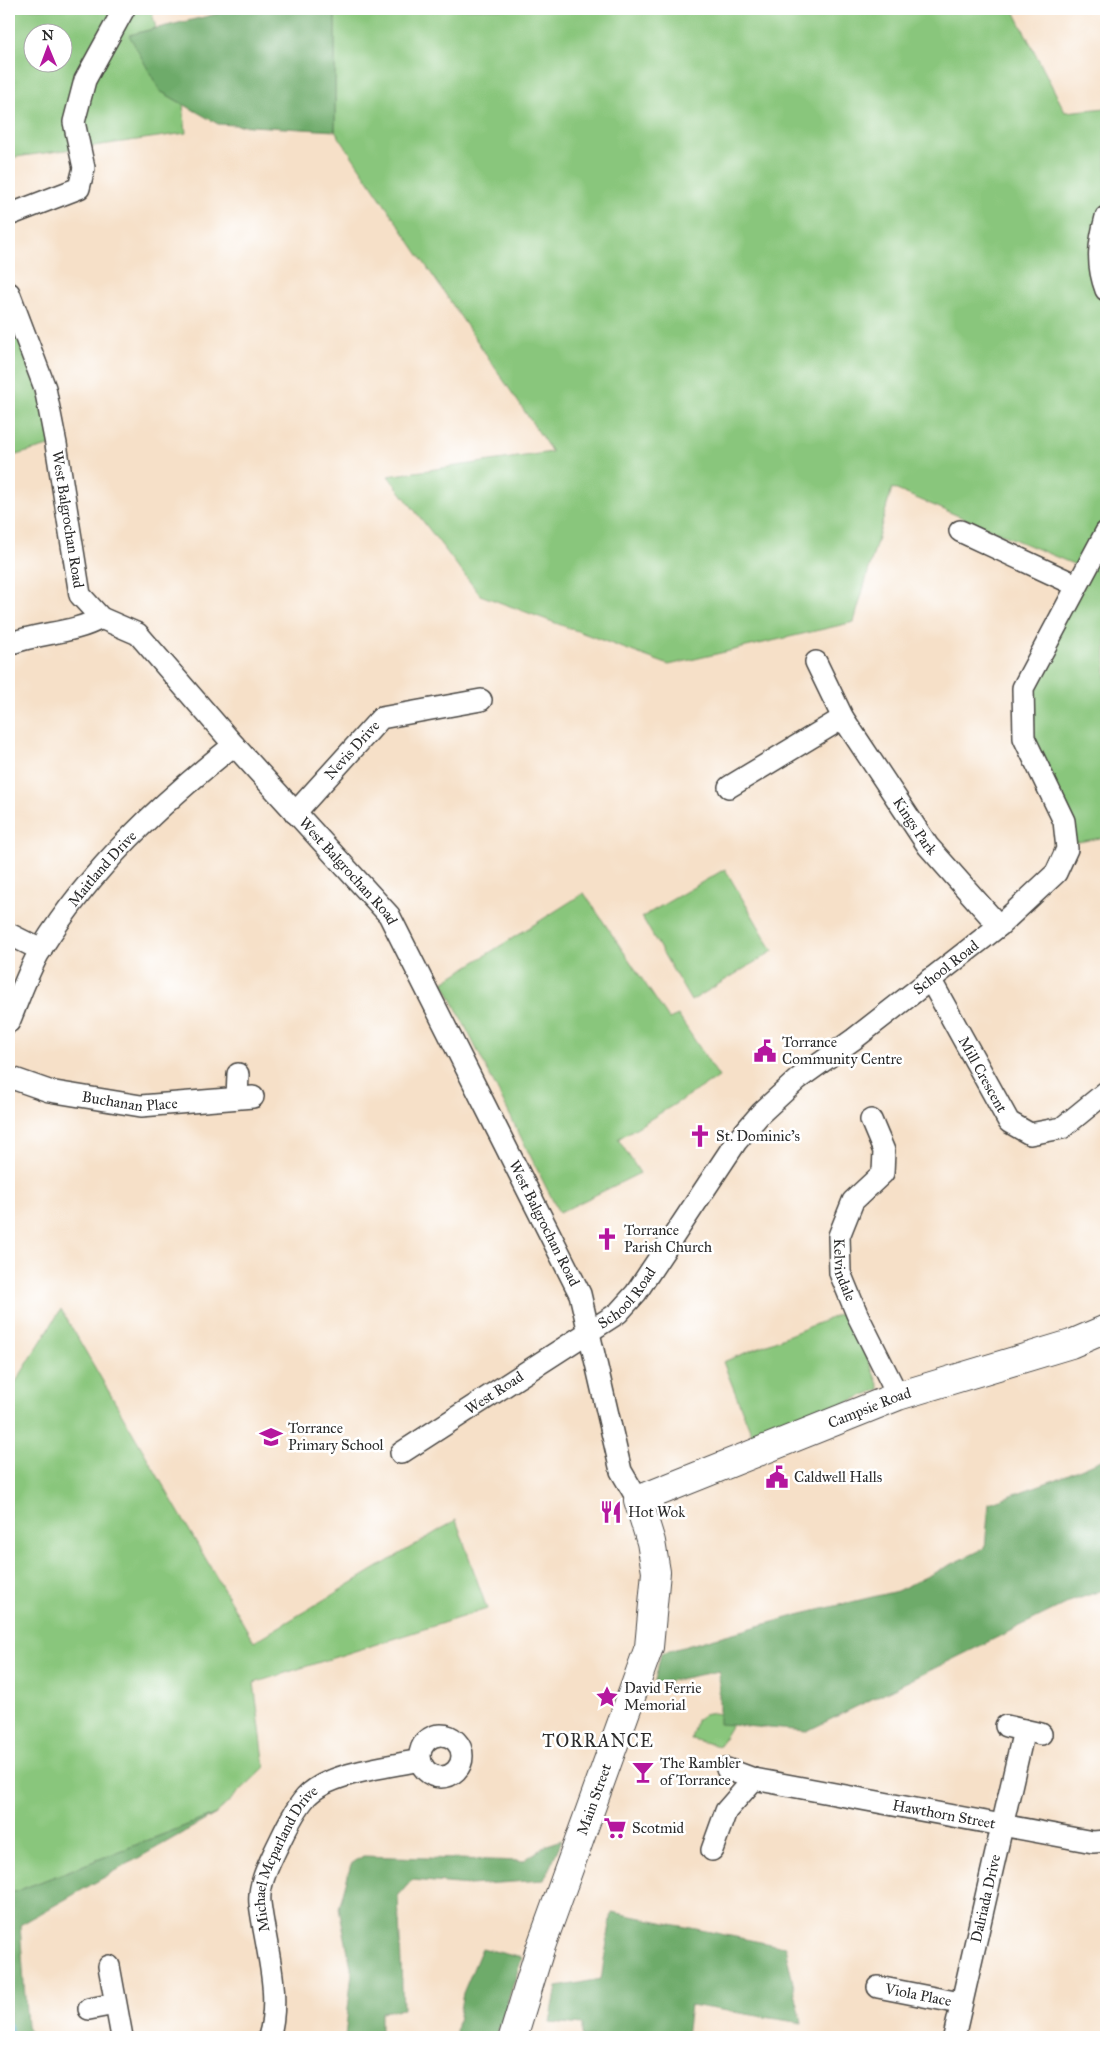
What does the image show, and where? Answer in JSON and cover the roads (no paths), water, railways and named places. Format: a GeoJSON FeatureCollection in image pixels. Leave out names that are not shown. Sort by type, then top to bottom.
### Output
{"type":"FeatureCollection","features":[{"type":"Feature","properties":{"kind":"main road","name":"Campsie Road"},"geometry":{"type":"LineString","coordinates":[[638,1500],[898,1396],[1071,1344],[1106,1329]]}},
{"type":"Feature","properties":{"kind":"main road","name":"Main Street"},"geometry":{"type":"LineString","coordinates":[[513,2037],[540,1949],[649,1647],[656,1572],[651,1542],[638,1500]]}},
{"type":"Feature","properties":{"kind":"street"},"geometry":{"type":"LineString","coordinates":[[9,214],[79,188],[84,168],[74,122],[85,80],[124,9]]}},
{"type":"Feature","properties":{"kind":"street"},"geometry":{"type":"LineString","coordinates":[[1106,217],[1099,241],[1098,264],[1106,290]]}},
{"type":"Feature","properties":{"kind":"street","name":"West Balgrochan Road"},"geometry":{"type":"LineString","coordinates":[[9,293],[44,388],[56,444],[80,595],[101,618],[138,634],[234,745],[389,915],[580,1294],[621,1472],[638,1500]]}},
{"type":"Feature","properties":{"kind":"street"},"geometry":{"type":"LineString","coordinates":[[960,531],[1076,585]]}},
{"type":"Feature","properties":{"kind":"street","name":"School Road"},"geometry":{"type":"LineString","coordinates":[[588,1334],[618,1313],[636,1293],[736,1142],[761,1113],[798,1079],[999,926],[1056,873],[1067,849],[1064,821],[1024,738],[1023,688],[1076,585],[1106,532]]}},
{"type":"Feature","properties":{"kind":"street"},"geometry":{"type":"LineString","coordinates":[[9,644],[42,634],[86,627],[101,618]]}},
{"type":"Feature","properties":{"kind":"street","name":"Kings Park"},"geometry":{"type":"LineString","coordinates":[[816,662],[843,718],[928,846],[999,926]]}},
{"type":"Feature","properties":{"kind":"street","name":"Nevis Drive"},"geometry":{"type":"LineString","coordinates":[[296,813],[381,718],[481,700]]}},
{"type":"Feature","properties":{"kind":"street"},"geometry":{"type":"LineString","coordinates":[[729,787],[843,718]]}},
{"type":"Feature","properties":{"kind":"street","name":"Maitland Drive"},"geometry":{"type":"LineString","coordinates":[[9,1022],[41,950],[102,865],[174,793],[234,745]]}},
{"type":"Feature","properties":{"kind":"street"},"geometry":{"type":"LineString","coordinates":[[9,934],[41,950]]}},
{"type":"Feature","properties":{"kind":"street","name":"Mill Crescent"},"geometry":{"type":"LineString","coordinates":[[930,979],[1009,1122],[1030,1134],[1062,1128],[1106,1092]]}},
{"type":"Feature","properties":{"kind":"street","name":"Buchanan Place"},"geometry":{"type":"LineString","coordinates":[[9,1077],[49,1091],[141,1106],[245,1098],[238,1074]]}},
{"type":"Feature","properties":{"kind":"street","name":"Kelvindale"},"geometry":{"type":"LineString","coordinates":[[871,1120],[884,1151],[884,1173],[852,1201],[839,1236],[840,1273],[857,1314],[898,1396]]}},
{"type":"Feature","properties":{"kind":"street","name":"West Road"},"geometry":{"type":"LineString","coordinates":[[401,1453],[588,1334]]}},
{"type":"Feature","properties":{"kind":"street","name":"Dalriada Drive"},"geometry":{"type":"LineString","coordinates":[[954,2037],[960,2003],[1023,1730]]}},
{"type":"Feature","properties":{"kind":"street","name":"Michael Mcparland Drive"},"geometry":{"type":"LineString","coordinates":[[269,2037],[274,2020],[274,1994],[259,1900],[266,1869],[295,1812],[307,1796],[322,1784],[350,1775],[420,1760]]}},
{"type":"Feature","properties":{"kind":"street","name":"Hawthorn Street"},"geometry":{"type":"LineString","coordinates":[[727,1769],[754,1779],[1001,1826],[1093,1842],[1106,1841]]}},
{"type":"Feature","properties":{"kind":"street"},"geometry":{"type":"LineString","coordinates":[[712,1850],[726,1811],[754,1779]]}},
{"type":"Feature","properties":{"kind":"street"},"geometry":{"type":"LineString","coordinates":[[109,1966],[122,2037]]}},
{"type":"Feature","properties":{"kind":"street","name":"Viola Place"},"geometry":{"type":"LineString","coordinates":[[878,1987],[960,2003]]}},
{"type":"Feature","properties":{"kind":"street"},"geometry":{"type":"LineString","coordinates":[[89,2009],[115,2004]]}},
{"type":"Feature","properties":{"kind":"waterway"},"geometry":{"type":"LineString","coordinates":[[9,2025],[13,2037]]}},
{"type":"Feature","properties":{"kind":"place","name":"Torrance Community Centre"},"geometry":{"type":"Point","coordinates":[765,1051]}},
{"type":"Feature","properties":{"kind":"place","name":"St. Dominic's"},"geometry":{"type":"Point","coordinates":[700,1136]}},
{"type":"Feature","properties":{"kind":"place","name":"Torrance Parish Church"},"geometry":{"type":"Point","coordinates":[607,1239]}},
{"type":"Feature","properties":{"kind":"place","name":"Torrance Primary School"},"geometry":{"type":"Point","coordinates":[271,1437]}},
{"type":"Feature","properties":{"kind":"place","name":"Caldwell Halls"},"geometry":{"type":"Point","coordinates":[777,1477]}},
{"type":"Feature","properties":{"kind":"place","name":"Hot Wok"},"geometry":{"type":"Point","coordinates":[611,1512]}},
{"type":"Feature","properties":{"kind":"place","name":"David Ferrie Memorial"},"geometry":{"type":"Point","coordinates":[607,1697]}},
{"type":"Feature","properties":{"kind":"place","name":"The Rambler of Torrance"},"geometry":{"type":"Point","coordinates":[643,1772]}},
{"type":"Feature","properties":{"kind":"place","name":"Scotmid"},"geometry":{"type":"Point","coordinates":[615,1828]}},
{"type":"Feature","properties":{"kind":"district","name":"TORRANCE"},"geometry":{"type":"Point","coordinates":[598,1741]}}]}
